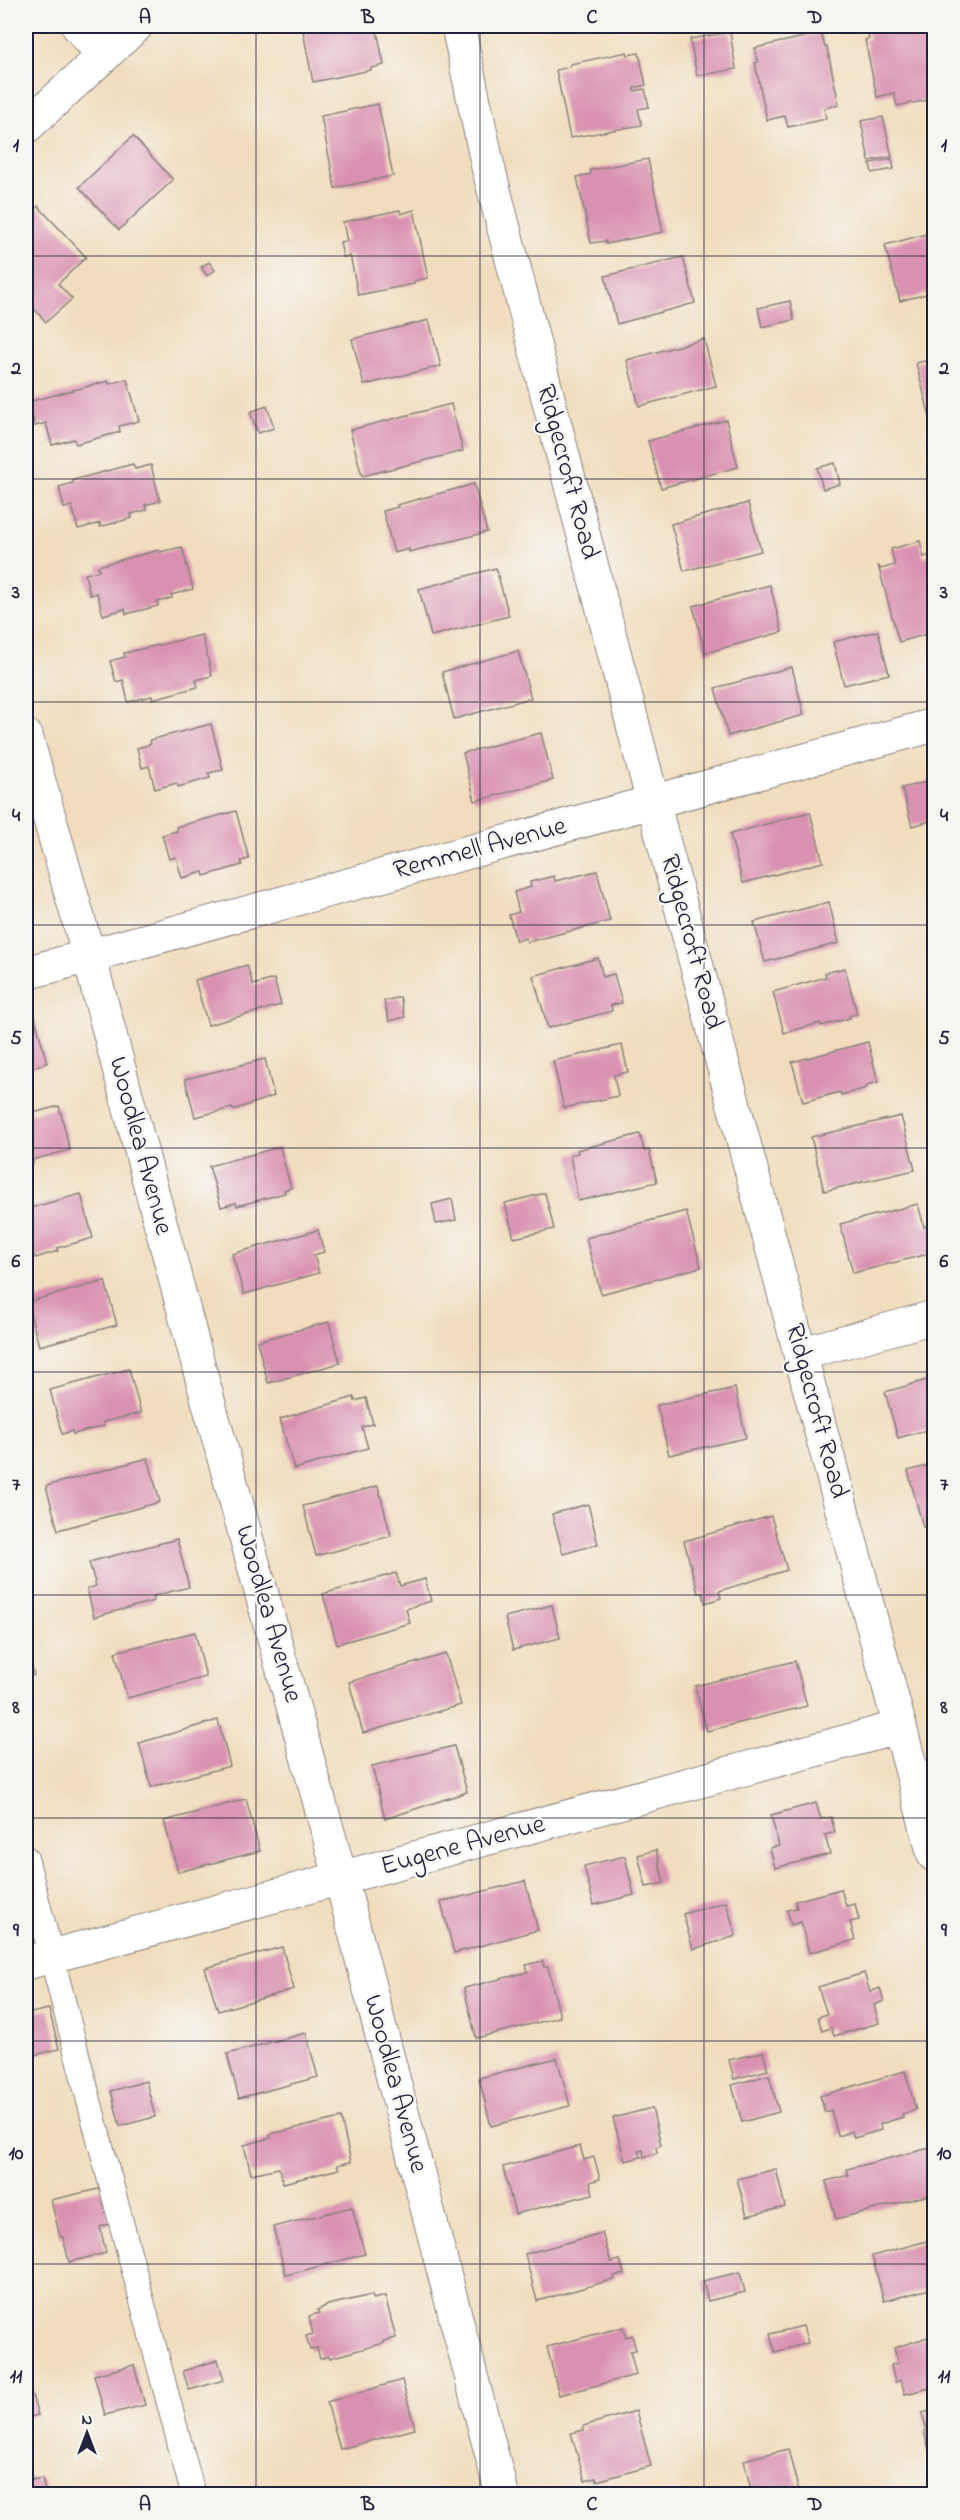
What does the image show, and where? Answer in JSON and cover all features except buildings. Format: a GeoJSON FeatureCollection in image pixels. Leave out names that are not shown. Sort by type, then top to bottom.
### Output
{"type":"FeatureCollection","features":[{"type":"Feature","properties":{"kind":"street"},"geometry":{"type":"LineString","coordinates":[[78,26],[104,57]]}},
{"type":"Feature","properties":{"kind":"street"},"geometry":{"type":"LineString","coordinates":[[26,127],[136,26]]}},
{"type":"Feature","properties":{"kind":"street","name":"Ridgecroft Road"},"geometry":{"type":"LineString","coordinates":[[461,26],[488,167],[653,802],[934,1855]]}},
{"type":"Feature","properties":{"kind":"street","name":"Remmell Avenue"},"geometry":{"type":"LineString","coordinates":[[26,973],[934,725]]}},
{"type":"Feature","properties":{"kind":"street","name":"Woodlea Avenue"},"geometry":{"type":"LineString","coordinates":[[26,736],[89,956],[207,1398],[341,1879],[502,2494]]}},
{"type":"Feature","properties":{"kind":"street"},"geometry":{"type":"LineString","coordinates":[[800,1354],[934,1317]]}},
{"type":"Feature","properties":{"kind":"street","name":"Eugene Avenue"},"geometry":{"type":"LineString","coordinates":[[38,1959],[900,1727]]}},
{"type":"Feature","properties":{"kind":"lane"},"geometry":{"type":"LineString","coordinates":[[26,1858],[38,1959],[73,2046],[107,2165],[193,2494]]}}]}
